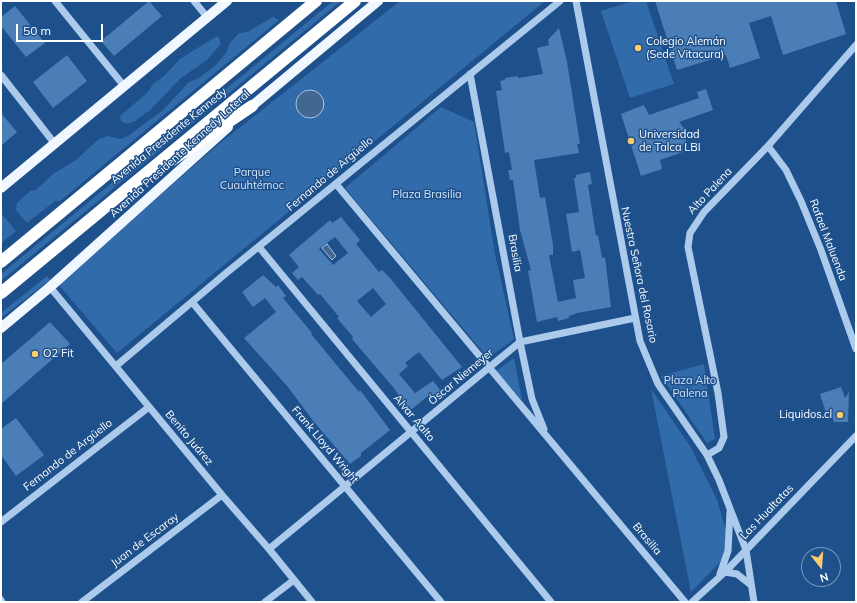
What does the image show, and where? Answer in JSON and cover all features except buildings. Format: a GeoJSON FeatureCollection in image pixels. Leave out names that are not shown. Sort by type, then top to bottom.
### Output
{"type":"FeatureCollection","features":[{"type":"Feature","properties":{"kind":"highway","name":"Avenida Presidente Kennedy"},"geometry":{"type":"LineString","coordinates":[[4,259],[316,1]]}},
{"type":"Feature","properties":{"kind":"highway","name":"Avenida Presidente Kennedy"},"geometry":{"type":"LineString","coordinates":[[1,294],[109,203],[355,1]]}},
{"type":"Feature","properties":{"kind":"highway"},"geometry":{"type":"LineString","coordinates":[[109,203],[252,106]]}},
{"type":"Feature","properties":{"kind":"main road"},"geometry":{"type":"LineString","coordinates":[[1,188],[227,1]]}},
{"type":"Feature","properties":{"kind":"main road","name":"Avenida Presidente Kennedy Lateral"},"geometry":{"type":"LineString","coordinates":[[1,328],[50,287],[252,106],[378,1]]}},
{"type":"Feature","properties":{"kind":"street"},"geometry":{"type":"LineString","coordinates":[[55,1],[124,86]]}},
{"type":"Feature","properties":{"kind":"street"},"geometry":{"type":"LineString","coordinates":[[194,1],[208,17]]}},
{"type":"Feature","properties":{"kind":"street","name":"Fernando de Argüello"},"geometry":{"type":"LineString","coordinates":[[116,366],[560,1]]}},
{"type":"Feature","properties":{"kind":"street","name":"Nuestra Señora del Rosario"},"geometry":{"type":"LineString","coordinates":[[576,1],[635,318],[642,348],[658,384],[707,455],[730,506],[746,550],[754,602]]}},
{"type":"Feature","properties":{"kind":"street","name":"Alto Palena"},"geometry":{"type":"LineString","coordinates":[[707,455],[720,448],[724,437],[718,393],[689,255],[688,239],[693,227],[704,212],[768,146],[856,45]]}},
{"type":"Feature","properties":{"kind":"street","name":"Brasilia"},"geometry":{"type":"LineString","coordinates":[[470,74],[520,342],[532,399],[546,435]]}},
{"type":"Feature","properties":{"kind":"street"},"geometry":{"type":"LineString","coordinates":[[1,75],[55,144]]}},
{"type":"Feature","properties":{"kind":"street","name":"Rafael Maluenda"},"geometry":{"type":"LineString","coordinates":[[768,146],[786,170],[801,201],[821,250],[856,349]]}},
{"type":"Feature","properties":{"kind":"street","name":"Brasilia"},"geometry":{"type":"LineString","coordinates":[[336,184],[685,602]]}},
{"type":"Feature","properties":{"kind":"street","name":"Alvar Aalto"},"geometry":{"type":"LineString","coordinates":[[259,247],[551,602]]}},
{"type":"Feature","properties":{"kind":"street","name":"Benito Juárez"},"geometry":{"type":"LineString","coordinates":[[50,287],[312,602]]}},
{"type":"Feature","properties":{"kind":"street","name":"Frank Lloyd Wright"},"geometry":{"type":"LineString","coordinates":[[192,302],[441,602]]}},
{"type":"Feature","properties":{"kind":"street","name":"Óscar Niemeyer"},"geometry":{"type":"LineString","coordinates":[[269,549],[520,342],[635,318]]}},
{"type":"Feature","properties":{"kind":"street","name":"Fernando de Argüello"},"geometry":{"type":"LineString","coordinates":[[1,522],[149,407]]}},
{"type":"Feature","properties":{"kind":"street","name":"Las Hualtatas"},"geometry":{"type":"LineString","coordinates":[[692,602],[719,578],[856,436]]}},
{"type":"Feature","properties":{"kind":"street","name":"Juan de Escaray"},"geometry":{"type":"LineString","coordinates":[[82,602],[222,495]]}},
{"type":"Feature","properties":{"kind":"street"},"geometry":{"type":"LineString","coordinates":[[719,578],[728,551],[730,536],[730,506]]}},
{"type":"Feature","properties":{"kind":"street"},"geometry":{"type":"LineString","coordinates":[[724,572],[737,574],[751,585]]}},
{"type":"Feature","properties":{"kind":"street"},"geometry":{"type":"LineString","coordinates":[[265,602],[294,580]]}},
{"type":"Feature","properties":{"kind":"green space"},"geometry":{"type":"Polygon","coordinates":[[[333,1],[341,1],[1,281],[1,274],[333,1]]]}},
{"type":"Feature","properties":{"kind":"green space","name":"Parque Cuauhtémoc"},"geometry":{"type":"Polygon","coordinates":[[[400,1],[545,1],[117,353],[58,284],[219,144],[400,1]]]}},
{"type":"Feature","properties":{"kind":"green space","name":"Colegio Alemán (Sede Vitacura)"},"geometry":{"type":"Polygon","coordinates":[[[633,1],[646,1],[674,84],[630,98],[601,11],[633,1]]]}},
{"type":"Feature","properties":{"kind":"green space"},"geometry":{"type":"Polygon","coordinates":[[[273,17],[279,20],[60,201],[55,201],[27,223],[16,210],[17,203],[30,191],[36,190],[53,174],[76,160],[99,139],[108,136],[121,139],[128,136],[163,110],[189,82],[199,78],[216,65],[226,53],[230,43],[238,34],[249,31],[273,17]]]}},
{"type":"Feature","properties":{"kind":"green space"},"geometry":{"type":"Polygon","coordinates":[[[217,36],[220,39],[220,45],[207,60],[181,78],[150,110],[135,121],[126,124],[121,121],[120,116],[147,93],[154,83],[163,77],[180,59],[217,36]]]}},
{"type":"Feature","properties":{"kind":"green space","name":"Plaza Brasilia"},"geometry":{"type":"Polygon","coordinates":[[[441,107],[474,122],[495,254],[514,339],[488,358],[345,188],[441,107]]]}},
{"type":"Feature","properties":{"kind":"green space"},"geometry":{"type":"Polygon","coordinates":[[[1,213],[16,231],[1,243],[1,213]]]}},
{"type":"Feature","properties":{"kind":"green space"},"geometry":{"type":"Polygon","coordinates":[[[47,276],[50,280],[1,318],[1,313],[47,276]]]}},
{"type":"Feature","properties":{"kind":"green space"},"geometry":{"type":"Polygon","coordinates":[[[514,358],[522,400],[496,371],[514,358]]]}},
{"type":"Feature","properties":{"kind":"green space","name":"Plaza Alto Palena"},"geometry":{"type":"Polygon","coordinates":[[[704,364],[715,439],[707,443],[661,376],[704,364]]]}},
{"type":"Feature","properties":{"kind":"green space"},"geometry":{"type":"Polygon","coordinates":[[[651,389],[690,446],[717,500],[732,550],[691,592],[651,389]]]}},
{"type":"Feature","properties":{"kind":"shaded area"},"geometry":{"type":"Polygon","coordinates":[[[310,90],[316,91],[320,94],[323,98],[323,110],[320,114],[316,117],[310,118],[304,117],[300,114],[297,110],[296,104],[297,98],[300,94],[304,91],[310,90]]]}},
{"type":"Feature","properties":{"kind":"shaded area"},"geometry":{"type":"Polygon","coordinates":[[[327,244],[336,256],[332,260],[322,248],[327,244]]]}},
{"type":"Feature","properties":{"kind":"place","name":"Colegio Alemán (Sede Vitacura)"},"geometry":{"type":"Point","coordinates":[638,48]}},
{"type":"Feature","properties":{"kind":"place","name":"Universidad de Talca LBI"},"geometry":{"type":"Point","coordinates":[631,141]}},
{"type":"Feature","properties":{"kind":"place","name":"O2 Fit"},"geometry":{"type":"Point","coordinates":[35,354]}},
{"type":"Feature","properties":{"kind":"place","name":"Liquidos.cl"},"geometry":{"type":"Point","coordinates":[840,415]}}]}
